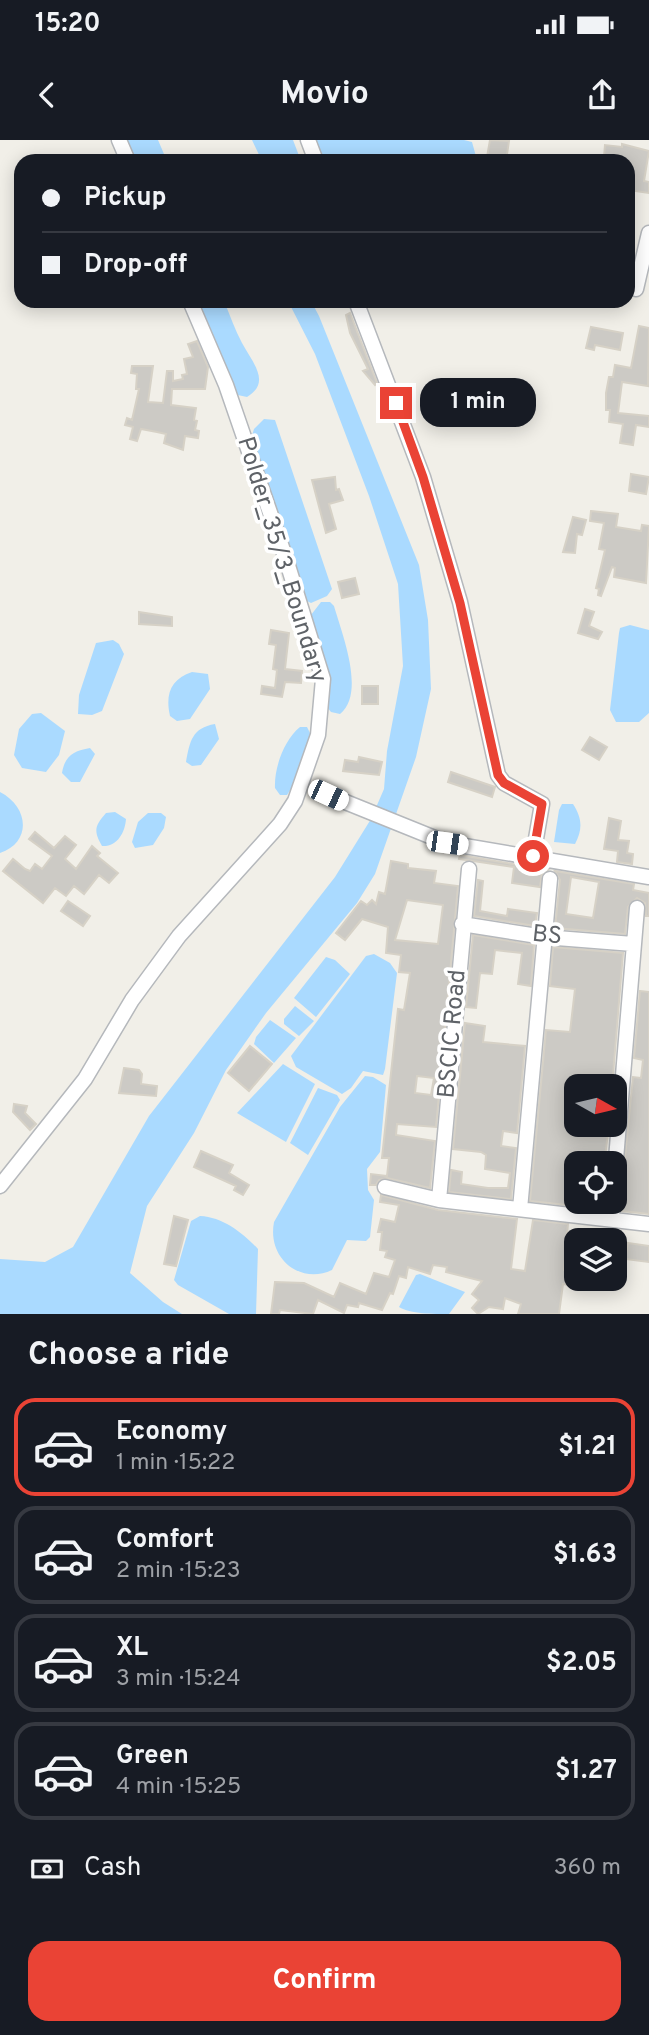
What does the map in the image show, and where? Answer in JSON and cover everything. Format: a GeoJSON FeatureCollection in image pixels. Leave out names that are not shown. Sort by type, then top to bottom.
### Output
{"type":"FeatureCollection","features":[{"type":"Feature","properties":{"kind":"street"},"geometry":{"type":"LineString","coordinates":[[638,290],[649,233]]}},
{"type":"Feature","properties":{"kind":"street","name":"Polder_35/3_Boundary"},"geometry":{"type":"LineString","coordinates":[[0,1186],[85,1079],[132,1000],[179,936],[280,824],[295,802],[318,735],[323,680],[286,559],[226,385],[193,308]]}},
{"type":"Feature","properties":{"kind":"street"},"geometry":{"type":"LineString","coordinates":[[359,308],[423,477],[460,603],[498,775],[504,783],[542,804],[533,856]]}},
{"type":"Feature","properties":{"kind":"street"},"geometry":{"type":"LineString","coordinates":[[328,795],[364,812],[447,843],[649,877]]}},
{"type":"Feature","properties":{"kind":"street","name":"BSCIC Road"},"geometry":{"type":"LineString","coordinates":[[439,1200],[469,869]]}},
{"type":"Feature","properties":{"kind":"street"},"geometry":{"type":"LineString","coordinates":[[520,1209],[550,879]]}},
{"type":"Feature","properties":{"kind":"street"},"geometry":{"type":"LineString","coordinates":[[617,1151],[637,908]]}},
{"type":"Feature","properties":{"kind":"street","name":"BS"},"geometry":{"type":"LineString","coordinates":[[462,924],[544,937],[633,944]]}},
{"type":"Feature","properties":{"kind":"street"},"geometry":{"type":"LineString","coordinates":[[385,1187],[439,1200],[649,1224]]}},
{"type":"Feature","properties":{"kind":"street"},"geometry":{"type":"LineString","coordinates":[[612,1214],[612,1219]]}},
{"type":"Feature","properties":{"kind":"water"},"geometry":{"type":"Polygon","coordinates":[[[122,140],[158,140],[164,154],[128,154],[122,140]]]}},
{"type":"Feature","properties":{"kind":"water"},"geometry":{"type":"Polygon","coordinates":[[[252,140],[293,140],[298,154],[259,154],[252,140]]]}},
{"type":"Feature","properties":{"kind":"water"},"geometry":{"type":"Polygon","coordinates":[[[315,140],[464,140],[472,142],[475,154],[322,154],[315,140]]]}},
{"type":"Feature","properties":{"kind":"water"},"geometry":{"type":"Polygon","coordinates":[[[196,308],[227,308],[239,338],[255,364],[259,378],[254,391],[247,397],[233,394],[196,308]]]}},
{"type":"Feature","properties":{"kind":"water"},"geometry":{"type":"Polygon","coordinates":[[[292,308],[315,308],[319,316],[419,565],[428,620],[431,689],[416,757],[375,874],[357,903],[266,1013],[226,1070],[194,1133],[147,1206],[130,1273],[163,1302],[182,1314],[0,1314],[0,1259],[45,1262],[73,1247],[149,1116],[335,877],[371,819],[384,789],[387,751],[403,666],[398,584],[369,496],[315,354],[292,308]]]}},
{"type":"Feature","properties":{"kind":"water"},"geometry":{"type":"Polygon","coordinates":[[[264,419],[275,420],[332,589],[327,596],[311,603],[305,600],[251,439],[254,429],[264,419]]]}},
{"type":"Feature","properties":{"kind":"water"},"geometry":{"type":"Polygon","coordinates":[[[321,602],[330,602],[334,606],[350,663],[351,692],[348,704],[340,714],[331,712],[327,707],[311,615],[321,602]]]}},
{"type":"Feature","properties":{"kind":"water"},"geometry":{"type":"Polygon","coordinates":[[[630,625],[649,630],[649,713],[639,722],[616,722],[610,710],[619,633],[620,628],[630,625]]]}},
{"type":"Feature","properties":{"kind":"water"},"geometry":{"type":"Polygon","coordinates":[[[113,640],[119,644],[124,654],[102,711],[92,715],[78,714],[79,695],[96,643],[113,640]]]}},
{"type":"Feature","properties":{"kind":"water"},"geometry":{"type":"Polygon","coordinates":[[[192,672],[208,674],[210,689],[190,719],[177,721],[170,716],[169,694],[174,683],[192,672]]]}},
{"type":"Feature","properties":{"kind":"water"},"geometry":{"type":"Polygon","coordinates":[[[41,713],[65,731],[59,755],[46,772],[22,768],[14,755],[19,729],[32,714],[41,713]]]}},
{"type":"Feature","properties":{"kind":"water"},"geometry":{"type":"Polygon","coordinates":[[[215,724],[219,739],[201,765],[192,766],[186,762],[193,737],[201,729],[215,724]]]}},
{"type":"Feature","properties":{"kind":"water"},"geometry":{"type":"Polygon","coordinates":[[[300,727],[307,727],[311,735],[291,789],[287,795],[280,795],[275,788],[278,763],[289,739],[300,727]]]}},
{"type":"Feature","properties":{"kind":"water"},"geometry":{"type":"Polygon","coordinates":[[[90,748],[95,754],[80,782],[71,782],[62,773],[65,762],[75,752],[90,748]]]}},
{"type":"Feature","properties":{"kind":"water"},"geometry":{"type":"Polygon","coordinates":[[[0,792],[17,806],[23,824],[18,841],[0,853],[0,792]]]}},
{"type":"Feature","properties":{"kind":"water"},"geometry":{"type":"Polygon","coordinates":[[[562,804],[573,804],[578,814],[580,828],[575,844],[554,842],[562,804]]]}},
{"type":"Feature","properties":{"kind":"water"},"geometry":{"type":"Polygon","coordinates":[[[115,812],[126,819],[124,829],[116,842],[102,846],[96,832],[98,825],[106,813],[115,812]]]}},
{"type":"Feature","properties":{"kind":"water"},"geometry":{"type":"Polygon","coordinates":[[[148,813],[161,813],[166,817],[164,828],[153,845],[135,848],[132,842],[138,822],[148,813]]]}},
{"type":"Feature","properties":{"kind":"water"},"geometry":{"type":"Polygon","coordinates":[[[374,954],[390,963],[397,973],[385,1069],[383,1075],[363,1071],[351,1088],[342,1094],[296,1067],[291,1056],[366,956],[374,954]]]}},
{"type":"Feature","properties":{"kind":"water"},"geometry":{"type":"Polygon","coordinates":[[[326,957],[335,960],[350,974],[316,1017],[294,998],[326,957]]]}},
{"type":"Feature","properties":{"kind":"water"},"geometry":{"type":"Polygon","coordinates":[[[295,1006],[314,1021],[299,1036],[284,1024],[284,1019],[295,1006]]]}},
{"type":"Feature","properties":{"kind":"water"},"geometry":{"type":"Polygon","coordinates":[[[270,1020],[296,1038],[274,1063],[254,1044],[256,1037],[270,1020]]]}},
{"type":"Feature","properties":{"kind":"water"},"geometry":{"type":"Polygon","coordinates":[[[283,1064],[315,1084],[286,1142],[237,1113],[283,1064]]]}},
{"type":"Feature","properties":{"kind":"water"},"geometry":{"type":"Polygon","coordinates":[[[365,1076],[373,1077],[386,1085],[380,1152],[367,1169],[368,1190],[374,1200],[370,1237],[366,1241],[347,1240],[332,1270],[320,1274],[298,1271],[288,1265],[276,1247],[274,1222],[340,1107],[365,1076]]]}},
{"type":"Feature","properties":{"kind":"water"},"geometry":{"type":"Polygon","coordinates":[[[318,1088],[337,1095],[340,1100],[308,1155],[290,1143],[318,1088]]]}},
{"type":"Feature","properties":{"kind":"water"},"geometry":{"type":"Polygon","coordinates":[[[200,1216],[217,1219],[232,1227],[258,1249],[256,1314],[229,1314],[178,1285],[174,1280],[191,1221],[200,1216]]]}},
{"type":"Feature","properties":{"kind":"water"},"geometry":{"type":"Polygon","coordinates":[[[420,1274],[465,1292],[449,1314],[429,1314],[399,1307],[416,1275],[420,1274]]]}},
{"type":"Feature","properties":{"kind":"building"},"geometry":{"type":"Polygon","coordinates":[[[490,140],[509,141],[507,154],[488,154],[490,140]]]}},
{"type":"Feature","properties":{"kind":"building"},"geometry":{"type":"Polygon","coordinates":[[[622,144],[649,151],[644,181],[649,182],[649,193],[635,191],[635,154],[604,154],[605,145],[622,147],[622,144]]]}},
{"type":"Feature","properties":{"kind":"building"},"geometry":{"type":"Polygon","coordinates":[[[350,313],[377,383],[375,385],[363,371],[368,369],[350,333],[346,315],[350,313]]]}},
{"type":"Feature","properties":{"kind":"building"},"geometry":{"type":"Polygon","coordinates":[[[639,326],[649,328],[648,386],[622,382],[618,413],[649,416],[649,427],[636,425],[633,445],[620,443],[623,424],[609,422],[610,410],[606,410],[606,393],[615,365],[631,368],[639,326]]]}},
{"type":"Feature","properties":{"kind":"building"},"geometry":{"type":"Polygon","coordinates":[[[591,327],[623,333],[620,350],[595,345],[594,350],[586,348],[591,327]]]}},
{"type":"Feature","properties":{"kind":"building"},"geometry":{"type":"Polygon","coordinates":[[[197,341],[208,367],[205,389],[172,389],[171,405],[196,408],[194,420],[197,421],[195,430],[199,431],[198,438],[185,436],[183,450],[164,443],[166,434],[157,432],[141,429],[137,441],[130,439],[133,427],[125,425],[127,418],[132,420],[139,389],[136,389],[137,374],[131,373],[132,366],[153,366],[148,402],[163,403],[167,371],[173,371],[173,381],[183,379],[182,375],[187,374],[184,359],[193,357],[188,344],[197,341]]]}},
{"type":"Feature","properties":{"kind":"building"},"geometry":{"type":"Polygon","coordinates":[[[631,474],[649,477],[646,494],[629,491],[631,474]]]}},
{"type":"Feature","properties":{"kind":"building"},"geometry":{"type":"Polygon","coordinates":[[[335,477],[336,490],[339,489],[343,500],[329,504],[336,529],[326,533],[312,480],[335,477]]]}},
{"type":"Feature","properties":{"kind":"building"},"geometry":{"type":"Polygon","coordinates":[[[591,511],[618,514],[616,527],[641,531],[642,525],[649,526],[646,583],[614,577],[615,568],[612,567],[601,596],[598,595],[599,589],[596,588],[605,550],[599,549],[604,523],[590,521],[591,511]]]}},
{"type":"Feature","properties":{"kind":"building"},"geometry":{"type":"Polygon","coordinates":[[[573,517],[586,520],[582,535],[577,534],[575,553],[563,552],[573,517]]]}},
{"type":"Feature","properties":{"kind":"building"},"geometry":{"type":"Polygon","coordinates":[[[355,578],[359,594],[342,598],[338,582],[355,578]]]}},
{"type":"Feature","properties":{"kind":"building"},"geometry":{"type":"Polygon","coordinates":[[[585,609],[594,612],[589,626],[602,632],[598,639],[578,633],[585,609]]]}},
{"type":"Feature","properties":{"kind":"building"},"geometry":{"type":"Polygon","coordinates":[[[139,612],[172,617],[172,626],[139,624],[139,612]]]}},
{"type":"Feature","properties":{"kind":"building"},"geometry":{"type":"Polygon","coordinates":[[[271,630],[289,633],[285,669],[302,671],[301,683],[285,682],[282,697],[261,694],[262,686],[275,688],[277,670],[273,669],[276,645],[269,644],[271,630]]]}},
{"type":"Feature","properties":{"kind":"building"},"geometry":{"type":"Polygon","coordinates":[[[362,686],[378,686],[378,704],[362,704],[362,686]]]}},
{"type":"Feature","properties":{"kind":"building"},"geometry":{"type":"Polygon","coordinates":[[[590,737],[607,747],[599,760],[582,750],[590,737]]]}},
{"type":"Feature","properties":{"kind":"building"},"geometry":{"type":"Polygon","coordinates":[[[359,757],[382,762],[379,775],[343,771],[345,760],[358,762],[359,757]]]}},
{"type":"Feature","properties":{"kind":"building"},"geometry":{"type":"Polygon","coordinates":[[[451,772],[495,787],[492,797],[448,782],[451,772]]]}},
{"type":"Feature","properties":{"kind":"building"},"geometry":{"type":"Polygon","coordinates":[[[609,818],[621,821],[618,840],[629,841],[627,853],[633,854],[632,864],[617,862],[618,851],[604,849],[609,818]]]}},
{"type":"Feature","properties":{"kind":"building"},"geometry":{"type":"Polygon","coordinates":[[[35,832],[54,848],[65,836],[76,845],[65,859],[76,869],[92,846],[100,853],[97,856],[118,873],[109,883],[99,875],[84,894],[74,886],[66,896],[55,888],[43,903],[3,871],[13,859],[30,871],[35,864],[42,869],[52,856],[29,839],[35,832]]]}},
{"type":"Feature","properties":{"kind":"building"},"geometry":{"type":"Polygon","coordinates":[[[460,855],[548,870],[542,874],[540,887],[512,883],[514,867],[459,859],[460,855]]]}},
{"type":"Feature","properties":{"kind":"building"},"geometry":{"type":"Polygon","coordinates":[[[391,861],[408,864],[408,868],[436,871],[434,883],[458,886],[436,1127],[397,1124],[396,1135],[435,1141],[430,1188],[387,1178],[379,1180],[376,1185],[370,1185],[371,1174],[387,1176],[389,1158],[382,1158],[398,1009],[404,1010],[410,973],[399,972],[401,955],[386,953],[388,927],[362,919],[345,940],[336,933],[361,901],[367,905],[372,900],[376,904],[379,892],[385,894],[391,861]],[[407,900],[395,940],[438,944],[443,905],[407,900]],[[417,1076],[415,1093],[431,1095],[434,1078],[417,1076]]]}},
{"type":"Feature","properties":{"kind":"building"},"geometry":{"type":"Polygon","coordinates":[[[555,871],[634,884],[633,890],[649,893],[649,916],[646,916],[645,903],[637,898],[628,907],[625,934],[555,928],[560,880],[555,871]],[[571,877],[566,914],[593,918],[599,882],[571,877]]]}},
{"type":"Feature","properties":{"kind":"building"},"geometry":{"type":"Polygon","coordinates":[[[478,880],[483,881],[480,911],[507,916],[508,909],[537,913],[535,926],[474,916],[478,880]]]}},
{"type":"Feature","properties":{"kind":"building"},"geometry":{"type":"Polygon","coordinates":[[[68,901],[90,916],[83,926],[61,911],[68,901]]]}},
{"type":"Feature","properties":{"kind":"building"},"geometry":{"type":"Polygon","coordinates":[[[473,935],[534,945],[531,986],[518,984],[522,953],[495,950],[492,974],[480,973],[476,1008],[466,1007],[473,935]]]}},
{"type":"Feature","properties":{"kind":"building"},"geometry":{"type":"Polygon","coordinates":[[[553,947],[623,953],[613,1074],[564,1074],[564,1138],[607,1138],[606,1151],[564,1151],[564,1205],[530,1201],[546,1030],[570,1032],[575,989],[550,986],[553,947]]]}},
{"type":"Feature","properties":{"kind":"building"},"geometry":{"type":"Polygon","coordinates":[[[640,991],[649,992],[649,1214],[627,1212],[626,1151],[633,1077],[641,1078],[643,1060],[634,1058],[640,991]]]}},
{"type":"Feature","properties":{"kind":"building"},"geometry":{"type":"Polygon","coordinates":[[[465,1023],[485,1026],[483,1042],[525,1046],[517,1133],[503,1131],[501,1146],[516,1148],[511,1199],[449,1192],[451,1170],[462,1172],[461,1184],[488,1188],[508,1188],[510,1173],[485,1169],[486,1155],[481,1152],[453,1149],[465,1023]]]}},
{"type":"Feature","properties":{"kind":"building"},"geometry":{"type":"Polygon","coordinates":[[[250,1046],[272,1064],[249,1091],[228,1073],[250,1046]]]}},
{"type":"Feature","properties":{"kind":"building"},"geometry":{"type":"Polygon","coordinates":[[[124,1068],[139,1070],[142,1074],[141,1084],[157,1086],[156,1096],[119,1093],[124,1068]]]}},
{"type":"Feature","properties":{"kind":"building"},"geometry":{"type":"Polygon","coordinates":[[[14,1104],[27,1106],[25,1113],[36,1124],[30,1130],[13,1112],[14,1104]]]}},
{"type":"Feature","properties":{"kind":"building"},"geometry":{"type":"Polygon","coordinates":[[[201,1151],[233,1165],[229,1173],[249,1185],[243,1195],[234,1190],[236,1186],[194,1167],[201,1151]]]}},
{"type":"Feature","properties":{"kind":"building"},"geometry":{"type":"Polygon","coordinates":[[[381,1195],[438,1210],[517,1219],[511,1269],[525,1271],[533,1220],[568,1224],[568,1228],[564,1228],[564,1284],[559,1314],[518,1314],[521,1304],[505,1298],[503,1309],[489,1307],[478,1314],[472,1308],[479,1300],[472,1294],[482,1281],[446,1272],[447,1267],[433,1265],[430,1274],[408,1267],[406,1278],[399,1276],[393,1294],[390,1293],[382,1310],[359,1303],[358,1307],[347,1305],[344,1313],[318,1300],[313,1314],[280,1310],[279,1314],[271,1314],[275,1282],[304,1283],[334,1297],[340,1283],[366,1294],[374,1273],[389,1277],[395,1260],[385,1257],[387,1251],[380,1250],[382,1232],[378,1232],[381,1219],[395,1222],[399,1205],[380,1202],[381,1195]]]}},
{"type":"Feature","properties":{"kind":"building"},"geometry":{"type":"Polygon","coordinates":[[[174,1216],[188,1220],[176,1266],[164,1264],[174,1216]]]}},
{"type":"Feature","properties":{"kind":"building"},"geometry":{"type":"Polygon","coordinates":[[[628,1243],[649,1246],[649,1262],[627,1259],[628,1243]]]}},
{"type":"Feature","properties":{"kind":"route"},"geometry":{"type":"LineString","coordinates":[[396,403],[423,477],[460,603],[498,775],[504,783],[542,804],[533,856]]}}]}
